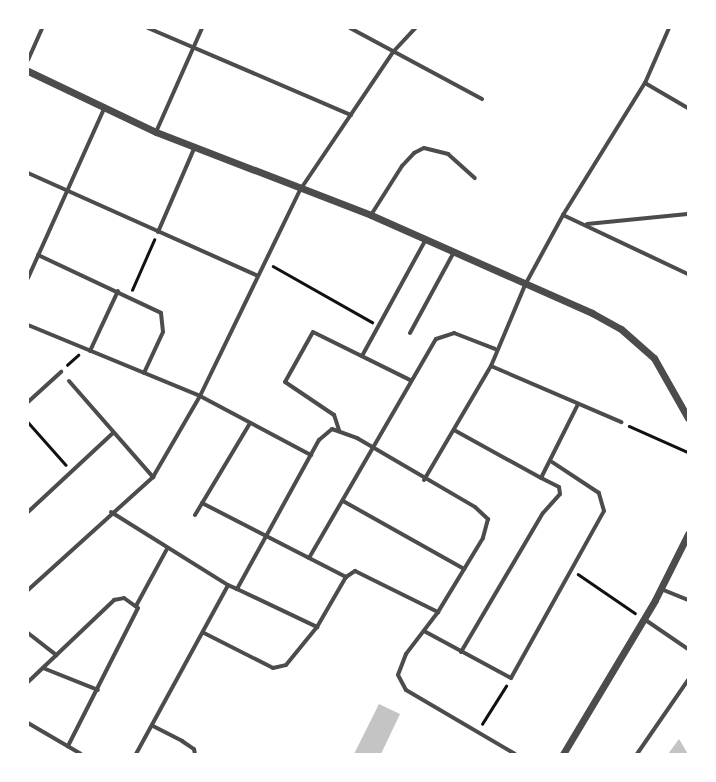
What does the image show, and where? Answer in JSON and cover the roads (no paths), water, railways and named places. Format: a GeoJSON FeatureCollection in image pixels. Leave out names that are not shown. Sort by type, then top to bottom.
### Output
{"type":"FeatureCollection","features":[{"type":"Feature","properties":{"kind":"street"},"geometry":{"type":"LineString","coordinates":[[28,60],[42,28]]}},
{"type":"Feature","properties":{"kind":"street"},"geometry":{"type":"LineString","coordinates":[[148,28],[350,115]]}},
{"type":"Feature","properties":{"kind":"street"},"geometry":{"type":"LineString","coordinates":[[156,132],[202,28]]}},
{"type":"Feature","properties":{"kind":"street"},"geometry":{"type":"LineString","coordinates":[[350,28],[482,99]]}},
{"type":"Feature","properties":{"kind":"street"},"geometry":{"type":"LineString","coordinates":[[28,590],[111,512],[134,498],[153,477],[200,396],[256,275],[300,190],[393,52],[415,28]]}},
{"type":"Feature","properties":{"kind":"street"},"geometry":{"type":"LineString","coordinates":[[424,480],[491,366],[495,349],[525,285],[563,215],[645,83],[669,28]]}},
{"type":"Feature","properties":{"kind":"street"},"geometry":{"type":"LineString","coordinates":[[28,71],[194,149],[300,190],[372,215],[621,328],[654,358],[688,418]]}},
{"type":"Feature","properties":{"kind":"street"},"geometry":{"type":"LineString","coordinates":[[645,83],[688,108]]}},
{"type":"Feature","properties":{"kind":"street"},"geometry":{"type":"LineString","coordinates":[[28,278],[66,190],[105,107]]}},
{"type":"Feature","properties":{"kind":"street"},"geometry":{"type":"LineString","coordinates":[[372,215],[402,166],[414,153],[424,148],[448,154],[475,178]]}},
{"type":"Feature","properties":{"kind":"street"},"geometry":{"type":"LineString","coordinates":[[158,232],[194,149]]}},
{"type":"Feature","properties":{"kind":"street"},"geometry":{"type":"LineString","coordinates":[[28,173],[256,275]]}},
{"type":"Feature","properties":{"kind":"street"},"geometry":{"type":"LineString","coordinates":[[586,224],[688,214]]}},
{"type":"Feature","properties":{"kind":"street"},"geometry":{"type":"LineString","coordinates":[[563,215],[586,224],[688,274]]}},
{"type":"Feature","properties":{"kind":"street"},"geometry":{"type":"LineString","coordinates":[[362,356],[426,239]]}},
{"type":"Feature","properties":{"kind":"street"},"geometry":{"type":"LineString","coordinates":[[410,333],[454,252]]}},
{"type":"Feature","properties":{"kind":"street"},"geometry":{"type":"LineString","coordinates":[[38,255],[154,308],[164,320],[163,332],[144,373]]}},
{"type":"Feature","properties":{"kind":"street"},"geometry":{"type":"LineString","coordinates":[[90,351],[118,291]]}},
{"type":"Feature","properties":{"kind":"street"},"geometry":{"type":"LineString","coordinates":[[28,325],[200,396],[311,455]]}},
{"type":"Feature","properties":{"kind":"street"},"geometry":{"type":"LineString","coordinates":[[339,430],[334,414],[285,382],[311,333],[316,333],[410,380]]}},
{"type":"Feature","properties":{"kind":"street"},"geometry":{"type":"LineString","coordinates":[[309,558],[343,501],[370,447],[410,380],[441,334],[465,335],[495,349]]}},
{"type":"Feature","properties":{"kind":"street"},"geometry":{"type":"LineString","coordinates":[[491,366],[621,422]]}},
{"type":"Feature","properties":{"kind":"street"},"geometry":{"type":"LineString","coordinates":[[28,402],[61,372]]}},
{"type":"Feature","properties":{"kind":"street"},"geometry":{"type":"LineString","coordinates":[[69,381],[153,477]]}},
{"type":"Feature","properties":{"kind":"street"},"geometry":{"type":"LineString","coordinates":[[541,478],[552,462],[578,404]]}},
{"type":"Feature","properties":{"kind":"street"},"geometry":{"type":"LineString","coordinates":[[195,516],[250,423]]}},
{"type":"Feature","properties":{"kind":"street"},"geometry":{"type":"LineString","coordinates":[[237,589],[264,537],[311,455],[326,432],[339,430],[356,438],[424,480],[475,507],[486,516],[488,528],[438,612],[400,664],[401,684],[515,754]]}},
{"type":"Feature","properties":{"kind":"street"},"geometry":{"type":"LineString","coordinates":[[454,430],[559,487],[560,494],[543,513],[461,652]]}},
{"type":"Feature","properties":{"kind":"street"},"geometry":{"type":"LineString","coordinates":[[28,512],[73,472],[113,433]]}},
{"type":"Feature","properties":{"kind":"street"},"geometry":{"type":"LineString","coordinates":[[424,631],[511,678],[603,517],[604,504],[599,493],[552,462]]}},
{"type":"Feature","properties":{"kind":"street"},"geometry":{"type":"LineString","coordinates":[[343,501],[464,569]]}},
{"type":"Feature","properties":{"kind":"street"},"geometry":{"type":"LineString","coordinates":[[202,503],[264,537],[346,577]]}},
{"type":"Feature","properties":{"kind":"street"},"geometry":{"type":"LineString","coordinates":[[111,512],[167,549],[228,585],[317,627]]}},
{"type":"Feature","properties":{"kind":"street"},"geometry":{"type":"LineString","coordinates":[[563,754],[644,619],[661,589],[688,534]]}},
{"type":"Feature","properties":{"kind":"street"},"geometry":{"type":"LineString","coordinates":[[68,746],[136,617],[136,606],[167,549]]}},
{"type":"Feature","properties":{"kind":"street"},"geometry":{"type":"LineString","coordinates":[[204,633],[273,668],[286,666],[317,627],[346,577],[352,571],[358,572],[438,612]]}},
{"type":"Feature","properties":{"kind":"street"},"geometry":{"type":"LineString","coordinates":[[136,754],[204,633],[228,585]]}},
{"type":"Feature","properties":{"kind":"street"},"geometry":{"type":"LineString","coordinates":[[661,589],[688,600]]}},
{"type":"Feature","properties":{"kind":"street"},"geometry":{"type":"LineString","coordinates":[[28,682],[119,598],[136,606]]}},
{"type":"Feature","properties":{"kind":"street"},"geometry":{"type":"LineString","coordinates":[[644,619],[688,649]]}},
{"type":"Feature","properties":{"kind":"street"},"geometry":{"type":"LineString","coordinates":[[28,632],[56,655]]}},
{"type":"Feature","properties":{"kind":"street"},"geometry":{"type":"LineString","coordinates":[[43,668],[98,690]]}},
{"type":"Feature","properties":{"kind":"street"},"geometry":{"type":"LineString","coordinates":[[637,754],[688,680]]}},
{"type":"Feature","properties":{"kind":"street"},"geometry":{"type":"LineString","coordinates":[[28,723],[81,754]]}},
{"type":"Feature","properties":{"kind":"street"},"geometry":{"type":"LineString","coordinates":[[153,726],[182,741],[194,749],[195,754]]}}]}
